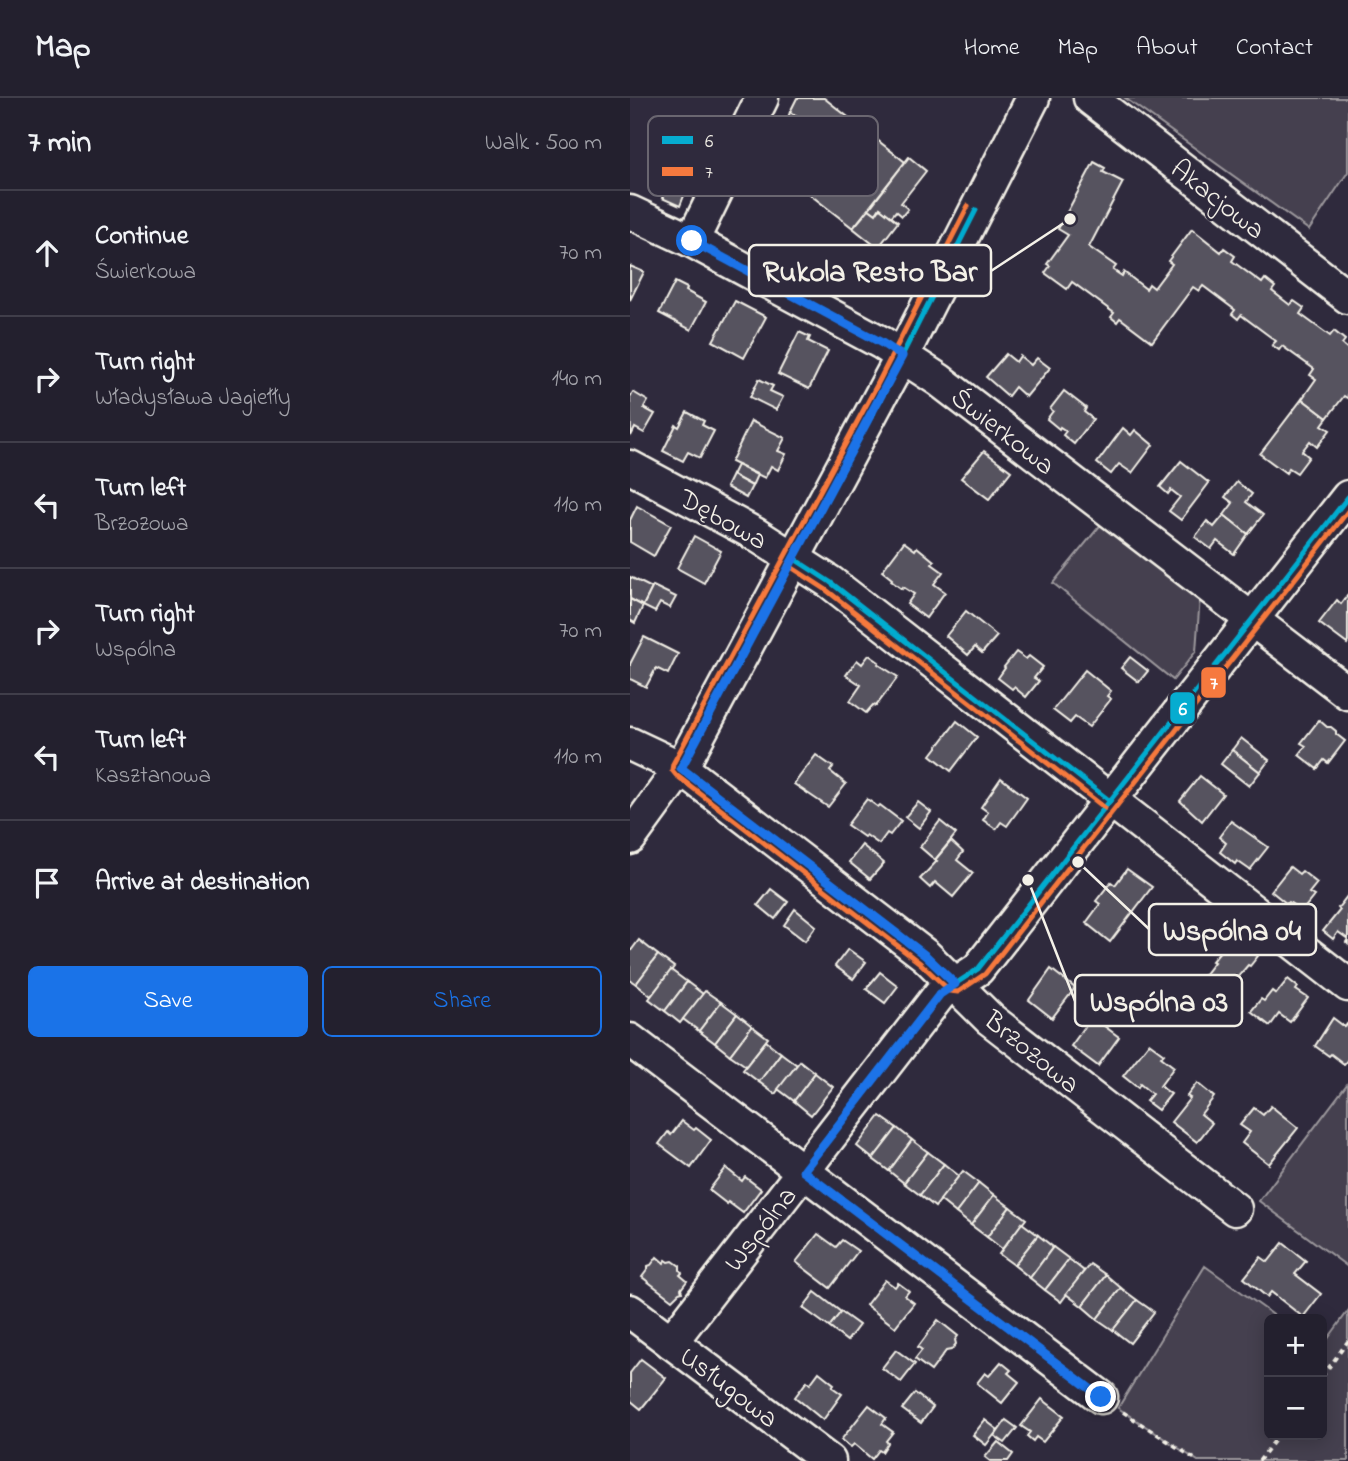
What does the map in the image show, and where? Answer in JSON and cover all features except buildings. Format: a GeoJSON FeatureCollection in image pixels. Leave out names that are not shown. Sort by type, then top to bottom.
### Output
{"type":"FeatureCollection","features":[{"type":"Feature","properties":{"kind":"street"},"geometry":{"type":"LineString","coordinates":[[753,116],[762,98]]}},
{"type":"Feature","properties":{"kind":"street"},"geometry":{"type":"LineString","coordinates":[[630,838],[681,768],[902,356],[1033,98]]}},
{"type":"Feature","properties":{"kind":"street","name":"Akacjowa"},"geometry":{"type":"LineString","coordinates":[[1090,98],[1348,297]]}},
{"type":"Feature","properties":{"kind":"street"},"geometry":{"type":"LineString","coordinates":[[692,241],[714,196]]}},
{"type":"Feature","properties":{"kind":"street","name":"Świerkowa"},"geometry":{"type":"LineString","coordinates":[[630,212],[692,241],[882,343],[939,380],[1348,693]]}},
{"type":"Feature","properties":{"kind":"street","name":"Dębowa"},"geometry":{"type":"LineString","coordinates":[[630,467],[755,534],[830,582],[1348,985]]}},
{"type":"Feature","properties":{"kind":"street","name":"Wspólna"},"geometry":{"type":"LineString","coordinates":[[671,1342],[940,994],[978,969],[1348,497]]}},
{"type":"Feature","properties":{"kind":"street","name":"Brzozowa"},"geometry":{"type":"LineString","coordinates":[[630,744],[681,768],[926,956],[990,1019],[1235,1209]]}},
{"type":"Feature","properties":{"kind":"street"},"geometry":{"type":"LineString","coordinates":[[630,1040],[1101,1397]]}},
{"type":"Feature","properties":{"kind":"street","name":"Usługowa"},"geometry":{"type":"LineString","coordinates":[[630,1311],[830,1461]]}},
{"type":"Feature","properties":{"kind":"path"},"geometry":{"type":"LineString","coordinates":[[1327,1370],[1348,1341]]}},
{"type":"Feature","properties":{"kind":"path"},"geometry":{"type":"LineString","coordinates":[[1101,1397],[1198,1461]]}},
{"type":"Feature","properties":{"kind":"path"},"geometry":{"type":"LineString","coordinates":[[1259,1461],[1275,1440]]}},
{"type":"Feature","properties":{"kind":"shaded area"},"geometry":{"type":"Polygon","coordinates":[[[1125,98],[1348,98],[1348,172],[1309,230],[1125,98]]]}},
{"type":"Feature","properties":{"kind":"shaded area"},"geometry":{"type":"Polygon","coordinates":[[[1103,522],[1200,596],[1196,651],[1173,680],[1053,583],[1103,522]]]}},
{"type":"Feature","properties":{"kind":"shaded area"},"geometry":{"type":"Polygon","coordinates":[[[1348,1083],[1348,1267],[1259,1201],[1348,1083]]]}},
{"type":"Feature","properties":{"kind":"shaded area"},"geometry":{"type":"Polygon","coordinates":[[[1205,1266],[1272,1314],[1264,1314],[1264,1440],[1327,1440],[1327,1340],[1348,1311],[1348,1461],[1198,1461],[1118,1408],[1205,1266]]]}},
{"type":"Feature","properties":{"kind":"transit line","name":"7"},"geometry":{"type":"LineString","coordinates":[[968,206],[877,385],[673,764],[672,770],[676,775],[920,963],[950,991],[958,992],[985,974],[1348,511]]}},
{"type":"Feature","properties":{"kind":"transit line","name":"6"},"geometry":{"type":"LineString","coordinates":[[976,210],[885,389],[681,768],[926,956],[955,984],[978,969],[1348,497]]}},
{"type":"Feature","properties":{"kind":"transit line","name":"6"},"geometry":{"type":"LineString","coordinates":[[793,558],[830,582],[1110,801]]}},
{"type":"Feature","properties":{"kind":"transit line","name":"7"},"geometry":{"type":"LineString","coordinates":[[788,565],[825,589],[1105,808]]}},
{"type":"Feature","properties":{"kind":"place","name":"Rukola Resto Bar"},"geometry":{"type":"Point","coordinates":[1070,219]}},
{"type":"Feature","properties":{"kind":"place","name":"Wspólna 04"},"geometry":{"type":"Point","coordinates":[1078,862]}},
{"type":"Feature","properties":{"kind":"place","name":"Wspólna 03"},"geometry":{"type":"Point","coordinates":[1028,880]}},
{"type":"Feature","properties":{"kind":"route"},"geometry":{"type":"LineString","coordinates":[[692,241],[902,356],[681,768],[926,956],[955,984],[940,994],[803,1171],[1101,1397]]}}]}
